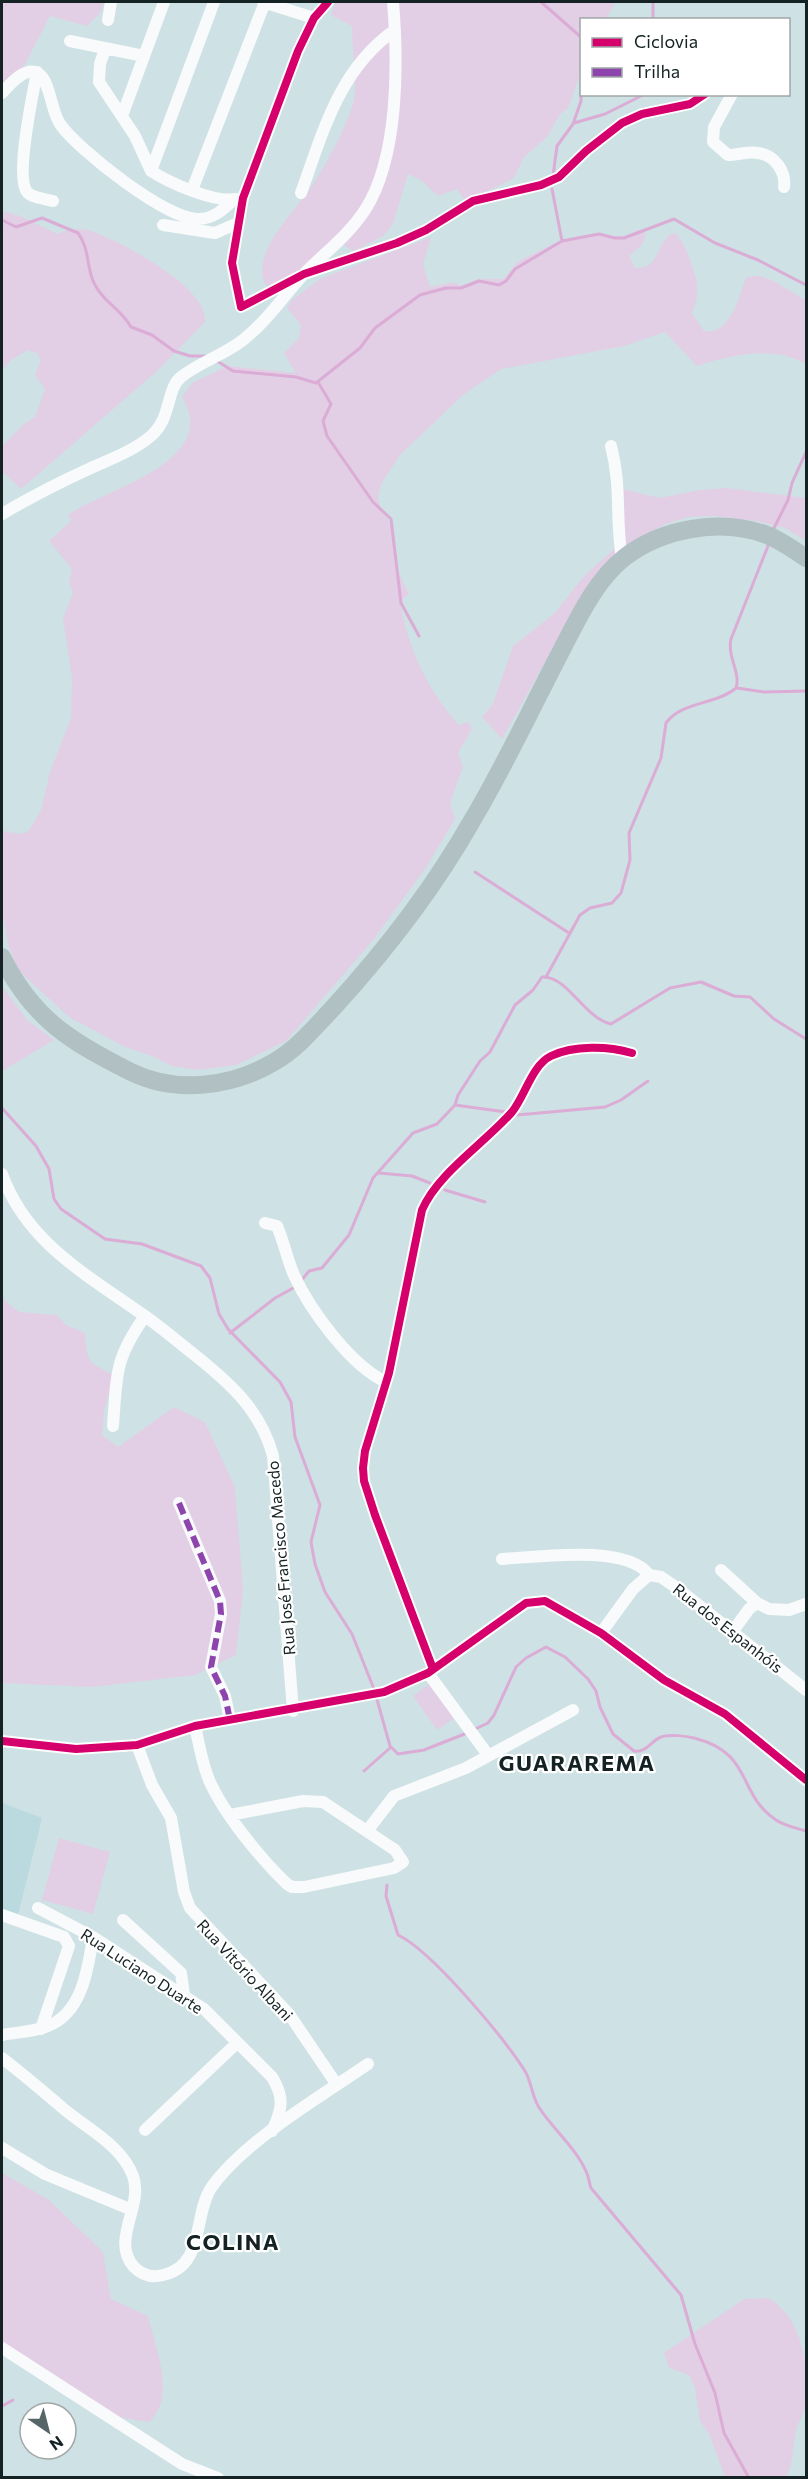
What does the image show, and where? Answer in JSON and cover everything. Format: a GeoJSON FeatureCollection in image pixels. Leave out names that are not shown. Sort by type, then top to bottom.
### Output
{"type":"FeatureCollection","features":[{"type":"Feature","properties":{"kind":"highway"},"geometry":{"type":"LineString","coordinates":[[2,957],[19,990],[43,1017],[90,1051],[158,1083],[206,1084],[245,1075],[277,1060],[294,1048],[346,994],[420,903],[473,819],[580,614],[622,559],[647,543],[692,528],[721,528],[767,535],[807,558]]}},
{"type":"Feature","properties":{"kind":"street"},"geometry":{"type":"LineString","coordinates":[[108,20],[111,2]]}},
{"type":"Feature","properties":{"kind":"street"},"geometry":{"type":"LineString","coordinates":[[122,116],[164,2]]}},
{"type":"Feature","properties":{"kind":"street"},"geometry":{"type":"LineString","coordinates":[[151,171],[214,2]]}},
{"type":"Feature","properties":{"kind":"street"},"geometry":{"type":"LineString","coordinates":[[192,190],[264,2],[293,6],[314,18]]}},
{"type":"Feature","properties":{"kind":"street"},"geometry":{"type":"LineString","coordinates":[[328,2],[314,18],[298,51],[238,199],[238,223],[232,263],[241,307],[304,274],[397,243],[426,230],[472,201],[540,185],[559,177],[622,123],[642,114],[690,104],[702,96]]}},
{"type":"Feature","properties":{"kind":"street"},"geometry":{"type":"LineString","coordinates":[[2,514],[34,495],[129,451],[151,436],[161,426],[168,413],[175,384],[180,378],[219,356],[256,328],[304,274],[354,225],[375,192],[383,171],[398,73],[393,2]]}},
{"type":"Feature","properties":{"kind":"street"},"geometry":{"type":"LineString","coordinates":[[301,193],[339,91],[378,44],[395,30]]}},
{"type":"Feature","properties":{"kind":"street"},"geometry":{"type":"LineString","coordinates":[[70,40],[144,56]]}},
{"type":"Feature","properties":{"kind":"street"},"geometry":{"type":"LineString","coordinates":[[105,49],[100,64],[99,82],[135,136],[151,171],[192,190],[238,199]]}},
{"type":"Feature","properties":{"kind":"street"},"geometry":{"type":"LineString","coordinates":[[36,72],[46,82],[50,104],[69,136],[146,197],[175,213],[197,220],[216,215],[238,199]]}},
{"type":"Feature","properties":{"kind":"street"},"geometry":{"type":"LineString","coordinates":[[2,93],[18,77],[36,72]]}},
{"type":"Feature","properties":{"kind":"street"},"geometry":{"type":"LineString","coordinates":[[36,72],[25,140],[24,186],[32,195],[53,201]]}},
{"type":"Feature","properties":{"kind":"street"},"geometry":{"type":"LineString","coordinates":[[731,96],[714,127],[713,142],[728,155],[757,153],[764,155],[783,170],[784,187]]}},
{"type":"Feature","properties":{"kind":"street"},"geometry":{"type":"LineString","coordinates":[[163,225],[215,233],[238,223]]}},
{"type":"Feature","properties":{"kind":"street"},"geometry":{"type":"LineString","coordinates":[[611,446],[618,473],[620,501],[617,530],[622,559]]}},
{"type":"Feature","properties":{"kind":"street"},"geometry":{"type":"LineString","coordinates":[[488,1755],[431,1671],[364,1481],[365,1451],[386,1382],[416,1229],[426,1200],[512,1112],[545,1060],[557,1054],[599,1047],[632,1053]]}},
{"type":"Feature","properties":{"kind":"street","name":"Rua José Francisco Macedo"},"geometry":{"type":"LineString","coordinates":[[2,1174],[19,1209],[43,1240],[62,1258],[145,1316],[235,1387],[269,1442],[277,1497],[292,1711]]}},
{"type":"Feature","properties":{"kind":"street"},"geometry":{"type":"LineString","coordinates":[[265,1223],[278,1227],[299,1283],[350,1357],[373,1376],[386,1382]]}},
{"type":"Feature","properties":{"kind":"street"},"geometry":{"type":"LineString","coordinates":[[113,1426],[119,1358],[125,1344],[145,1316]]}},
{"type":"Feature","properties":{"kind":"street"},"geometry":{"type":"LineString","coordinates":[[179,1503],[220,1601],[221,1614],[211,1666],[225,1696],[230,1720]]}},
{"type":"Feature","properties":{"kind":"street","name":"Rua dos Espanhóis"},"geometry":{"type":"LineString","coordinates":[[502,1559],[608,1556],[635,1563],[649,1575],[656,1575],[669,1582],[807,1690]]}},
{"type":"Feature","properties":{"kind":"street"},"geometry":{"type":"LineString","coordinates":[[721,1570],[757,1603],[770,1609],[789,1610],[807,1604]]}},
{"type":"Feature","properties":{"kind":"street"},"geometry":{"type":"LineString","coordinates":[[601,1633],[633,1589],[649,1575]]}},
{"type":"Feature","properties":{"kind":"street"},"geometry":{"type":"LineString","coordinates":[[2,1741],[76,1749],[137,1745],[195,1726],[369,1696],[384,1692],[431,1671],[526,1603],[545,1601],[601,1633],[664,1680],[724,1714],[807,1780]]}},
{"type":"Feature","properties":{"kind":"street"},"geometry":{"type":"LineString","coordinates":[[733,1632],[749,1609],[757,1603]]}},
{"type":"Feature","properties":{"kind":"street"},"geometry":{"type":"LineString","coordinates":[[367,1831],[394,1796],[466,1768],[573,1710]]}},
{"type":"Feature","properties":{"kind":"street"},"geometry":{"type":"LineString","coordinates":[[195,1726],[208,1777],[230,1815],[280,1877],[292,1887],[394,1868],[403,1862],[401,1856],[367,1831],[333,1808],[315,1801],[230,1815]]}},
{"type":"Feature","properties":{"kind":"street","name":"Rua Vitório Albani"},"geometry":{"type":"LineString","coordinates":[[137,1745],[152,1785],[171,1818],[184,1892],[190,1908],[289,2014],[337,2085]]}},
{"type":"Feature","properties":{"kind":"street","name":"Rua Luciano Duarte"},"geometry":{"type":"LineString","coordinates":[[38,1908],[93,1937],[204,2009],[272,2077],[278,2087],[282,2101],[281,2111],[271,2133]]}},
{"type":"Feature","properties":{"kind":"street"},"geometry":{"type":"LineString","coordinates":[[2,1915],[64,1937],[68,1941],[67,1953],[41,2029]]}},
{"type":"Feature","properties":{"kind":"street"},"geometry":{"type":"LineString","coordinates":[[123,1920],[181,1972],[184,1995]]}},
{"type":"Feature","properties":{"kind":"street"},"geometry":{"type":"LineString","coordinates":[[2,2035],[41,2029],[62,2018],[84,1982],[93,1937]]}},
{"type":"Feature","properties":{"kind":"street"},"geometry":{"type":"LineString","coordinates":[[145,2130],[237,2043]]}},
{"type":"Feature","properties":{"kind":"street"},"geometry":{"type":"LineString","coordinates":[[2,2058],[35,2082],[122,2157],[136,2186],[125,2237],[125,2250],[130,2262],[139,2272],[152,2277],[177,2270],[195,2246],[204,2203],[211,2189],[244,2154],[368,2064]]}},
{"type":"Feature","properties":{"kind":"street"},"geometry":{"type":"LineString","coordinates":[[2,2148],[45,2174],[132,2210]]}},
{"type":"Feature","properties":{"kind":"street"},"geometry":{"type":"LineString","coordinates":[[2,2348],[182,2464],[218,2478]]}},
{"type":"Feature","properties":{"kind":"shaded area"},"geometry":{"type":"Polygon","coordinates":[[[2,2],[104,2],[100,13],[87,26],[50,16],[23,68],[2,90],[2,2]]]}},
{"type":"Feature","properties":{"kind":"shaded area"},"geometry":{"type":"Polygon","coordinates":[[[336,2],[615,2],[607,18],[580,18],[580,75],[568,108],[560,114],[548,136],[524,157],[514,178],[466,202],[457,189],[438,196],[421,180],[408,174],[393,224],[383,236],[354,251],[343,243],[272,292],[264,280],[262,267],[266,253],[282,225],[322,170],[340,137],[353,104],[355,77],[352,26],[331,15],[336,2]]]}},
{"type":"Feature","properties":{"kind":"shaded area"},"geometry":{"type":"Polygon","coordinates":[[[2,211],[20,216],[58,234],[80,229],[94,232],[143,256],[179,281],[193,295],[202,309],[205,322],[157,371],[21,489],[2,471],[2,446],[24,424],[35,417],[45,389],[35,375],[41,360],[37,353],[28,350],[11,360],[2,370],[2,211]]]}},
{"type":"Feature","properties":{"kind":"shaded area"},"geometry":{"type":"Polygon","coordinates":[[[637,230],[644,230],[646,234],[642,245],[629,256],[635,268],[648,265],[656,257],[669,235],[675,233],[679,238],[696,280],[697,296],[692,313],[704,331],[713,331],[727,321],[746,278],[754,276],[769,279],[806,300],[806,364],[793,358],[766,353],[724,358],[697,366],[665,332],[624,346],[501,369],[463,395],[400,455],[381,484],[378,497],[380,507],[394,530],[394,563],[409,594],[400,601],[414,651],[429,683],[448,712],[459,725],[468,722],[472,729],[458,753],[463,767],[450,803],[455,819],[425,869],[373,940],[286,1041],[236,1065],[198,1070],[172,1066],[125,1047],[69,1017],[18,970],[8,944],[2,911],[3,831],[21,834],[28,831],[33,824],[41,810],[50,772],[71,718],[72,678],[63,618],[73,593],[69,583],[72,569],[49,541],[71,521],[68,515],[154,471],[173,456],[186,439],[190,420],[182,397],[192,383],[228,366],[296,373],[284,353],[299,338],[301,325],[287,308],[292,300],[320,279],[431,237],[423,265],[430,287],[454,282],[461,286],[478,279],[504,279],[517,262],[559,241],[593,236],[625,236],[637,230]]]}},
{"type":"Feature","properties":{"kind":"shaded area"},"geometry":{"type":"Polygon","coordinates":[[[727,488],[806,498],[806,541],[785,528],[757,521],[714,516],[688,517],[665,524],[642,538],[577,605],[502,739],[482,717],[493,704],[513,646],[554,614],[585,575],[620,544],[622,489],[660,498],[700,490],[727,488]]]}},
{"type":"Feature","properties":{"kind":"shaded area"},"geometry":{"type":"Polygon","coordinates":[[[2,986],[27,1020],[54,1040],[2,1071],[2,986]]]}},
{"type":"Feature","properties":{"kind":"shaded area"},"geometry":{"type":"Polygon","coordinates":[[[2,1294],[6,1302],[19,1312],[57,1315],[66,1325],[85,1333],[90,1360],[93,1364],[114,1375],[104,1411],[102,1435],[118,1447],[174,1407],[205,1422],[235,1487],[243,1590],[236,1655],[195,1675],[92,1687],[2,1683],[2,1294]]]}},
{"type":"Feature","properties":{"kind":"shaded area"},"geometry":{"type":"Polygon","coordinates":[[[432,1682],[457,1716],[437,1730],[413,1696],[432,1682]]]}},
{"type":"Feature","properties":{"kind":"shaded area"},"geometry":{"type":"Polygon","coordinates":[[[2,1803],[42,1818],[18,1915],[2,1910],[2,1803]]]}},
{"type":"Feature","properties":{"kind":"shaded area"},"geometry":{"type":"Polygon","coordinates":[[[59,1838],[110,1852],[93,1914],[42,1900],[59,1838]]]}},
{"type":"Feature","properties":{"kind":"shaded area"},"geometry":{"type":"Polygon","coordinates":[[[2,2173],[49,2200],[103,2252],[111,2299],[148,2316],[159,2356],[163,2386],[162,2400],[157,2412],[149,2422],[104,2415],[2,2341],[2,2173]]]}},
{"type":"Feature","properties":{"kind":"shaded area"},"geometry":{"type":"Polygon","coordinates":[[[768,2298],[789,2317],[801,2343],[804,2357],[805,2405],[797,2428],[792,2460],[786,2477],[725,2477],[709,2434],[700,2421],[695,2388],[689,2375],[669,2368],[664,2353],[744,2299],[768,2298]]]}},
{"type":"Feature","properties":{"kind":"waterway"},"geometry":{"type":"LineString","coordinates":[[541,2],[580,36]]}},
{"type":"Feature","properties":{"kind":"waterway"},"geometry":{"type":"LineString","coordinates":[[653,2],[653,18]]}},
{"type":"Feature","properties":{"kind":"waterway"},"geometry":{"type":"LineString","coordinates":[[553,176],[557,146],[573,124],[581,96]]}},
{"type":"Feature","properties":{"kind":"waterway"},"geometry":{"type":"LineString","coordinates":[[574,123],[605,114],[641,96]]}},
{"type":"Feature","properties":{"kind":"waterway"},"geometry":{"type":"LineString","coordinates":[[552,189],[562,241]]}},
{"type":"Feature","properties":{"kind":"waterway"},"geometry":{"type":"LineString","coordinates":[[2,220],[16,227],[42,218],[78,233],[82,239],[97,289],[131,327],[152,335],[174,351],[190,356],[205,356]]}},
{"type":"Feature","properties":{"kind":"waterway"},"geometry":{"type":"LineString","coordinates":[[217,361],[233,371],[296,377],[316,383],[360,348],[375,328],[420,295],[446,288],[461,288],[479,281],[499,285],[506,281],[515,269],[562,241],[599,234],[624,238],[674,219],[715,243],[758,260],[806,285]]}},
{"type":"Feature","properties":{"kind":"waterway"},"geometry":{"type":"LineString","coordinates":[[318,382],[331,404],[323,421],[327,436],[373,502],[391,519],[401,603],[419,636]]}},
{"type":"Feature","properties":{"kind":"waterway"},"geometry":{"type":"LineString","coordinates":[[774,528],[788,500],[792,483],[806,452]]}},
{"type":"Feature","properties":{"kind":"waterway"},"geometry":{"type":"LineString","coordinates":[[546,977],[580,915],[590,908],[612,903],[621,893],[630,860],[629,833],[661,758],[666,723],[681,711],[719,698],[736,688],[737,677],[730,646],[731,639],[768,546]]}},
{"type":"Feature","properties":{"kind":"waterway"},"geometry":{"type":"LineString","coordinates":[[737,688],[764,692],[806,691]]}},
{"type":"Feature","properties":{"kind":"waterway"},"geometry":{"type":"LineString","coordinates":[[475,872],[569,933]]}},
{"type":"Feature","properties":{"kind":"waterway"},"geometry":{"type":"LineString","coordinates":[[301,1281],[309,1271],[322,1268],[349,1235],[373,1178],[413,1133],[437,1124],[455,1105],[458,1095],[480,1061],[490,1052],[515,1005],[533,990],[542,977],[551,978],[560,983],[592,1014],[611,1024],[670,988],[701,982],[734,996],[750,997],[774,1019],[806,1039]]}},
{"type":"Feature","properties":{"kind":"waterway"},"geometry":{"type":"LineString","coordinates":[[517,1115],[605,1107],[621,1100],[648,1081]]}},
{"type":"Feature","properties":{"kind":"waterway"},"geometry":{"type":"LineString","coordinates":[[455,1105],[506,1112]]}},
{"type":"Feature","properties":{"kind":"waterway"},"geometry":{"type":"LineString","coordinates":[[2,1108],[36,1146],[49,1169],[54,1199],[61,1209],[105,1239],[142,1244],[201,1266],[210,1278],[219,1314],[228,1329],[280,1382],[291,1402],[295,1437],[320,1505],[311,1542],[315,1564],[325,1592],[352,1634],[374,1689]]}},
{"type":"Feature","properties":{"kind":"waterway"},"geometry":{"type":"LineString","coordinates":[[379,1173],[412,1176],[430,1183]]}},
{"type":"Feature","properties":{"kind":"waterway"},"geometry":{"type":"LineString","coordinates":[[445,1190],[485,1202]]}},
{"type":"Feature","properties":{"kind":"waterway"},"geometry":{"type":"LineString","coordinates":[[230,1333],[275,1298],[297,1286]]}},
{"type":"Feature","properties":{"kind":"waterway"},"geometry":{"type":"LineString","coordinates":[[473,1730],[488,1723],[494,1715],[516,1667],[526,1658],[546,1647],[565,1657],[588,1679],[596,1691],[600,1707],[613,1734],[634,1751],[645,1749],[657,1739],[668,1736],[691,1737],[713,1745],[736,1763],[763,1809],[779,1822],[806,1831]]}},
{"type":"Feature","properties":{"kind":"waterway"},"geometry":{"type":"LineString","coordinates":[[376,1696],[390,1746],[398,1754],[424,1750],[467,1733]]}},
{"type":"Feature","properties":{"kind":"waterway"},"geometry":{"type":"LineString","coordinates":[[364,1771],[391,1747]]}},
{"type":"Feature","properties":{"kind":"waterway"},"geometry":{"type":"LineString","coordinates":[[387,1885],[386,1896],[398,1935],[412,1944],[448,1976],[501,2038],[525,2071],[540,2109],[581,2162],[591,2188],[681,2295],[695,2344],[715,2393],[724,2433],[749,2478]]}},
{"type":"Feature","properties":{"kind":"waterway"},"geometry":{"type":"LineString","coordinates":[[2,2406],[13,2400]]}},
{"type":"Feature","properties":{"kind":"marked path"},"geometry":{"type":"LineString","coordinates":[[179,1503],[220,1601],[221,1614],[211,1667],[225,1696],[230,1720]]}},
{"type":"Feature","properties":{"kind":"cycle path"},"geometry":{"type":"LineString","coordinates":[[328,2],[314,18],[298,51],[243,198],[232,263],[241,307],[304,274],[397,243],[426,230],[473,201],[541,185],[559,177],[586,151],[622,123],[642,114],[690,104],[702,96]]}},
{"type":"Feature","properties":{"kind":"cycle path"},"geometry":{"type":"LineString","coordinates":[[433,1669],[375,1515],[364,1481],[363,1468],[365,1451],[389,1373],[422,1210],[429,1196],[450,1171],[512,1112],[544,1060],[560,1052],[580,1048],[602,1048],[632,1053]]}},
{"type":"Feature","properties":{"kind":"cycle path"},"geometry":{"type":"LineString","coordinates":[[2,1741],[76,1749],[137,1745],[195,1726],[384,1692],[428,1673],[526,1603],[545,1601],[601,1633],[664,1680],[725,1714],[806,1780]]}},
{"type":"Feature","properties":{"kind":"district","name":"GUARAREMA"},"geometry":{"type":"Point","coordinates":[577,1763]}},
{"type":"Feature","properties":{"kind":"district","name":"COLINA"},"geometry":{"type":"Point","coordinates":[233,2242]}}]}
